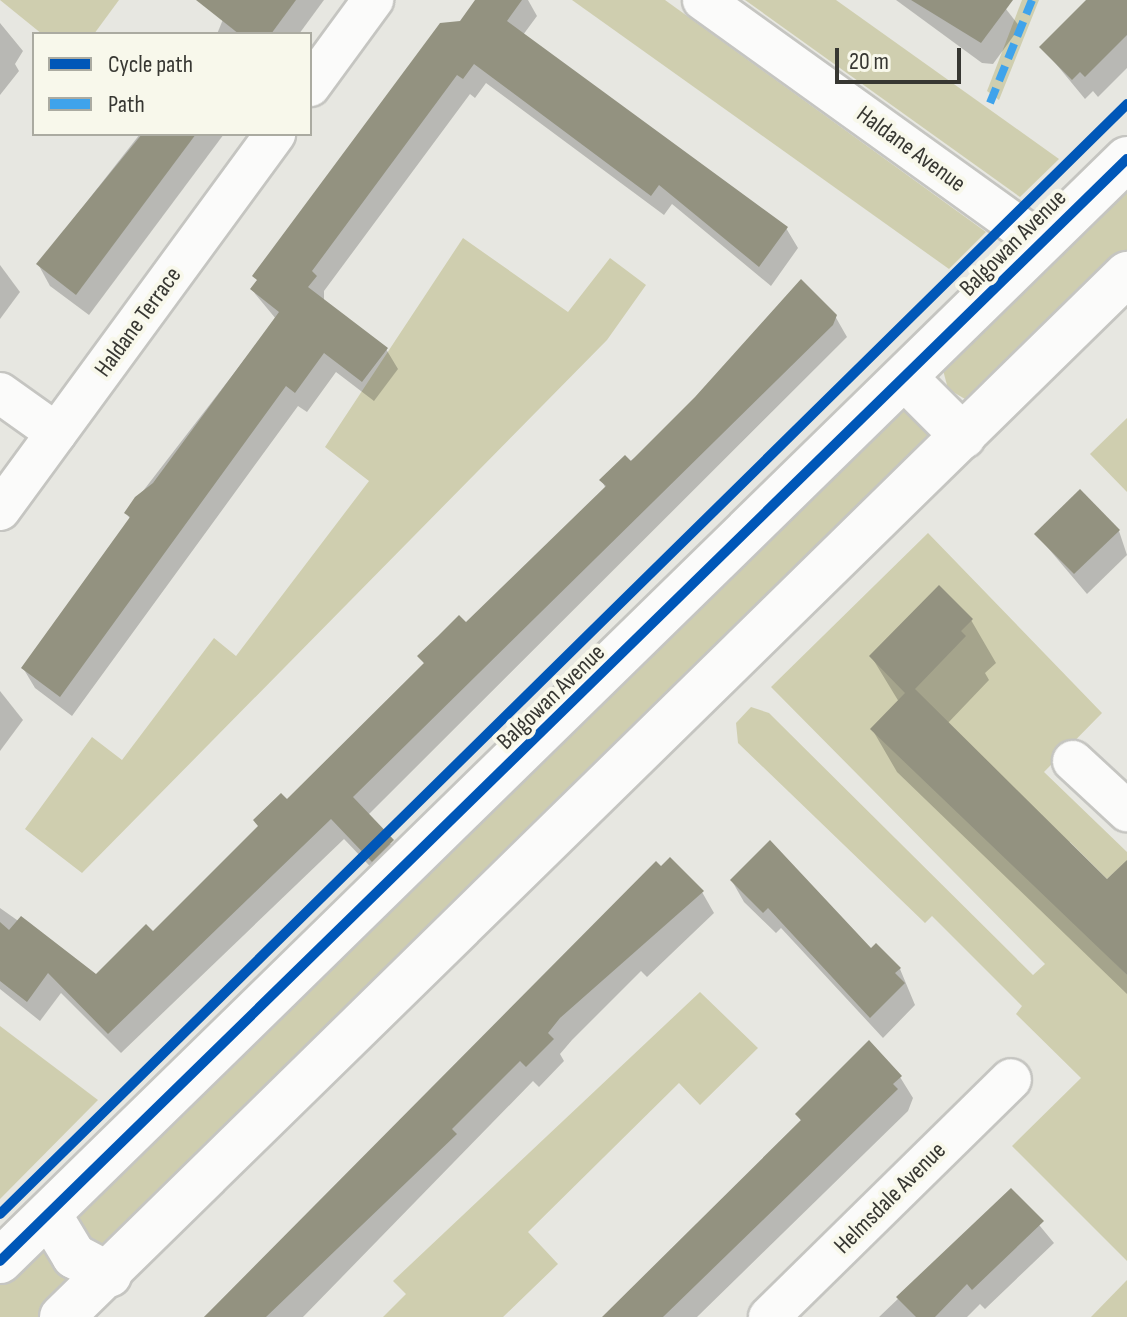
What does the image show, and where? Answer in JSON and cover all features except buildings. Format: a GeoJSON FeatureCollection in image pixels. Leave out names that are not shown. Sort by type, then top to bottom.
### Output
{"type":"FeatureCollection","features":[{"type":"Feature","properties":{"kind":"street"},"geometry":{"type":"LineString","coordinates":[[312,83],[373,0]]}},
{"type":"Feature","properties":{"kind":"street","name":"Haldane Avenue"},"geometry":{"type":"LineString","coordinates":[[703,0],[1040,242]]}},
{"type":"Feature","properties":{"kind":"street","name":"Haldane Terrace"},"geometry":{"type":"LineString","coordinates":[[0,510],[274,136]]}},
{"type":"Feature","properties":{"kind":"street","name":"Balgowan Avenue"},"geometry":{"type":"LineString","coordinates":[[0,1261],[50,1216],[906,379],[1040,242],[1127,159]]}},
{"type":"Feature","properties":{"kind":"street"},"geometry":{"type":"LineString","coordinates":[[62,1317],[109,1275],[1127,274]]}},
{"type":"Feature","properties":{"kind":"street"},"geometry":{"type":"LineString","coordinates":[[906,379],[963,436]]}},
{"type":"Feature","properties":{"kind":"street"},"geometry":{"type":"LineString","coordinates":[[0,393],[56,433]]}},
{"type":"Feature","properties":{"kind":"street"},"geometry":{"type":"LineString","coordinates":[[1073,761],[1123,800]]}},
{"type":"Feature","properties":{"kind":"street","name":"Helmsdale Avenue"},"geometry":{"type":"LineString","coordinates":[[769,1317],[1011,1079]]}},
{"type":"Feature","properties":{"kind":"street"},"geometry":{"type":"LineString","coordinates":[[50,1216],[74,1256],[109,1275]]}},
{"type":"Feature","properties":{"kind":"green space"},"geometry":{"type":"Polygon","coordinates":[[[0,0],[119,0],[95,32],[40,32],[0,0]]]}},
{"type":"Feature","properties":{"kind":"green space"},"geometry":{"type":"Polygon","coordinates":[[[572,0],[665,0],[986,232],[949,269],[572,0]]]}},
{"type":"Feature","properties":{"kind":"green space"},"geometry":{"type":"Polygon","coordinates":[[[745,0],[836,0],[1059,159],[1020,197],[745,0]]]}},
{"type":"Feature","properties":{"kind":"green space"},"geometry":{"type":"Polygon","coordinates":[[[1022,0],[1039,0],[999,100],[987,91],[1022,0]]]}},
{"type":"Feature","properties":{"kind":"green space"},"geometry":{"type":"Polygon","coordinates":[[[1127,173],[1127,254],[987,394],[965,399],[948,389],[943,370],[951,349],[1127,173]]]}},
{"type":"Feature","properties":{"kind":"green space"},"geometry":{"type":"Polygon","coordinates":[[[463,238],[568,312],[610,258],[646,285],[607,340],[82,873],[25,829],[92,737],[122,760],[214,638],[236,656],[369,481],[325,447],[463,238]]]}},
{"type":"Feature","properties":{"kind":"green space"},"geometry":{"type":"Polygon","coordinates":[[[890,408],[914,409],[931,427],[929,449],[112,1253],[94,1252],[72,1225],[78,1207],[890,408]]]}},
{"type":"Feature","properties":{"kind":"green space"},"geometry":{"type":"Polygon","coordinates":[[[1127,418],[1127,492],[1090,454],[1127,418]]]}},
{"type":"Feature","properties":{"kind":"green space"},"geometry":{"type":"Polygon","coordinates":[[[928,533],[1102,713],[1044,772],[1127,852],[1127,861],[1107,879],[1070,842],[1032,880],[1127,975],[1127,1261],[1012,1146],[1081,1078],[1016,1014],[1022,1006],[932,916],[925,923],[738,743],[736,723],[751,707],[769,713],[1033,975],[1045,964],[771,687],[928,533]]]}},
{"type":"Feature","properties":{"kind":"green space"},"geometry":{"type":"Polygon","coordinates":[[[700,992],[758,1048],[700,1105],[679,1083],[528,1232],[558,1264],[503,1317],[383,1317],[406,1294],[393,1281],[700,992]]]}},
{"type":"Feature","properties":{"kind":"green space"},"geometry":{"type":"Polygon","coordinates":[[[0,1026],[98,1100],[0,1199],[0,1026]]]}},
{"type":"Feature","properties":{"kind":"green space"},"geometry":{"type":"Polygon","coordinates":[[[47,1239],[86,1280],[45,1317],[0,1317],[0,1283],[47,1239]]]}},
{"type":"Feature","properties":{"kind":"green space"},"geometry":{"type":"Polygon","coordinates":[[[1127,1280],[1127,1317],[1091,1317],[1127,1280]]]}},
{"type":"Feature","properties":{"kind":"marked path"},"geometry":{"type":"LineString","coordinates":[[990,103],[1032,0]]}},
{"type":"Feature","properties":{"kind":"cycle path"},"geometry":{"type":"LineString","coordinates":[[0,1214],[1127,104]]}},
{"type":"Feature","properties":{"kind":"cycle path"},"geometry":{"type":"LineString","coordinates":[[0,1261],[1127,159]]}}]}
